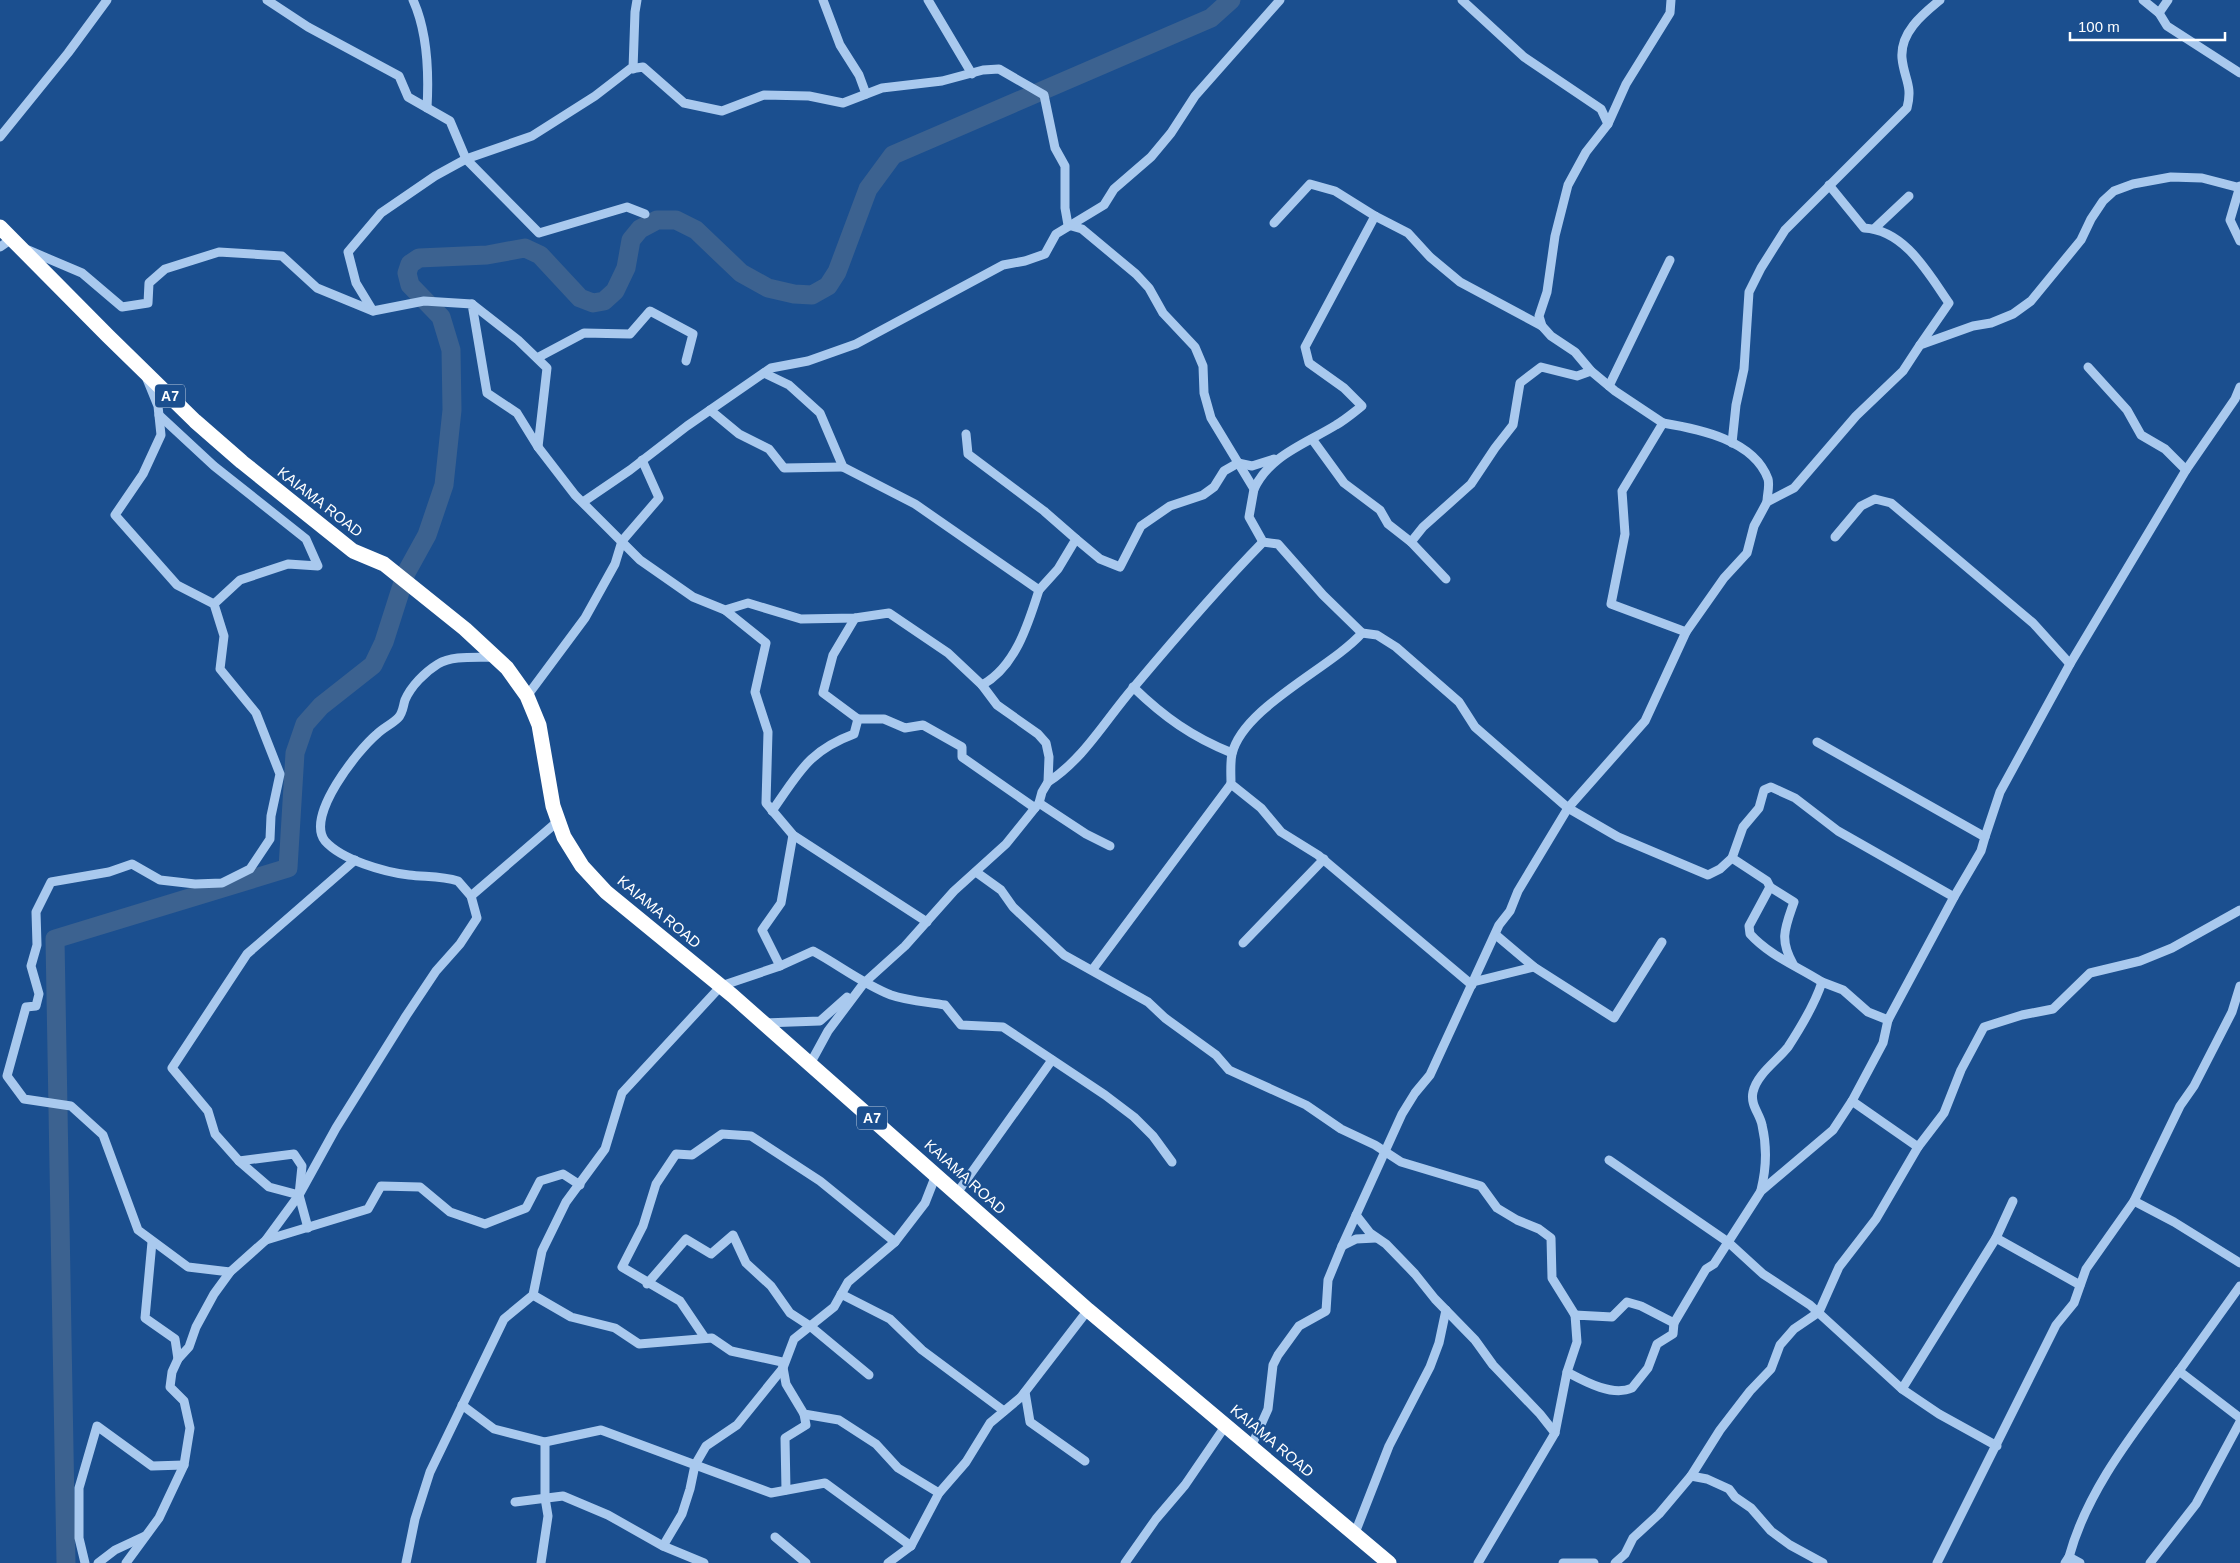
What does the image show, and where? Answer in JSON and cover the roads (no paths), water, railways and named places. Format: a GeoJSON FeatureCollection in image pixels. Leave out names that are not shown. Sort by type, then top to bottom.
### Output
{"type":"FeatureCollection","features":[{"type":"Feature","properties":{"kind":"highway","name":"KAIAMA ROAD"},"geometry":{"type":"LineString","coordinates":[[0,227],[195,421],[289,501],[353,551],[384,564],[496,656],[527,696],[544,743],[557,822],[571,850],[606,892],[721,986],[1088,1310],[1389,1563]]}},
{"type":"Feature","properties":{"kind":"street"},"geometry":{"type":"LineString","coordinates":[[0,136],[68,53],[107,0]]}},
{"type":"Feature","properties":{"kind":"street"},"geometry":{"type":"LineString","coordinates":[[267,0],[308,27],[399,76],[408,97],[450,121],[466,159],[539,234],[627,207],[645,214]]}},
{"type":"Feature","properties":{"kind":"street"},"geometry":{"type":"LineString","coordinates":[[414,0],[426,45],[427,108]]}},
{"type":"Feature","properties":{"kind":"street"},"geometry":{"type":"LineString","coordinates":[[633,69],[634,12],[637,0]]}},
{"type":"Feature","properties":{"kind":"street"},"geometry":{"type":"LineString","coordinates":[[823,0],[840,46],[859,74],[866,94]]}},
{"type":"Feature","properties":{"kind":"street"},"geometry":{"type":"LineString","coordinates":[[928,0],[972,74]]}},
{"type":"Feature","properties":{"kind":"street"},"geometry":{"type":"LineString","coordinates":[[583,502],[771,368],[808,361],[856,344],[1003,265],[1025,262],[1045,254],[1056,234],[1068,225],[1089,216],[1104,205],[1114,189],[1151,157],[1171,133],[1196,96],[1280,0]]}},
{"type":"Feature","properties":{"kind":"street"},"geometry":{"type":"LineString","coordinates":[[1462,0],[1524,58],[1601,109],[1608,124]]}},
{"type":"Feature","properties":{"kind":"street"},"geometry":{"type":"LineString","coordinates":[[1542,326],[1539,316],[1547,292],[1555,236],[1568,185],[1586,152],[1608,124],[1626,84],[1670,13],[1671,0]]}},
{"type":"Feature","properties":{"kind":"street"},"geometry":{"type":"LineString","coordinates":[[1732,443],[1736,405],[1744,369],[1749,292],[1761,268],[1785,230],[1907,108],[1911,94],[1902,56],[1908,34],[1918,19],[1940,0]]}},
{"type":"Feature","properties":{"kind":"street"},"geometry":{"type":"LineString","coordinates":[[2143,0],[2159,13],[2167,26],[2240,73]]}},
{"type":"Feature","properties":{"kind":"street"},"geometry":{"type":"LineString","coordinates":[[2159,13],[2168,0]]}},
{"type":"Feature","properties":{"kind":"street"},"geometry":{"type":"LineString","coordinates":[[373,311],[356,283],[348,252],[382,213],[466,159],[532,136],[633,69],[643,67],[684,103],[722,111],[764,95],[809,96],[843,103],[882,88],[942,81],[998,69],[1044,95],[1054,148],[1065,166],[1065,208],[1068,225]]}},
{"type":"Feature","properties":{"kind":"street"},"geometry":{"type":"LineString","coordinates":[[1920,345],[2013,314],[2031,300],[2081,240],[2091,219],[2103,201],[2114,191],[2133,184],[2171,177],[2202,178],[2240,187],[2230,220],[2240,241]]}},
{"type":"Feature","properties":{"kind":"street"},"geometry":{"type":"LineString","coordinates":[[1251,1447],[1268,1410],[1273,1366],[1285,1343],[1299,1326],[1326,1311],[1328,1280],[1342,1246],[1405,1109],[1418,1088],[1430,1075],[1503,919],[1514,904],[1518,891],[1568,808],[1645,721],[1686,632],[1724,578],[1747,553],[1754,526],[1767,502],[1768,480],[1754,459],[1732,443],[1693,428],[1663,423],[1609,386],[1591,371],[1575,352],[1551,336],[1542,326],[1460,282],[1430,257],[1408,233],[1375,216],[1335,191],[1310,184],[1274,223]]}},
{"type":"Feature","properties":{"kind":"street"},"geometry":{"type":"LineString","coordinates":[[1767,502],[1794,488],[1856,416],[1903,371],[1949,303],[1910,250],[1887,233],[1875,228],[1864,228],[1829,185]]}},
{"type":"Feature","properties":{"kind":"street"},"geometry":{"type":"LineString","coordinates":[[1875,228],[1910,196]]}},
{"type":"Feature","properties":{"kind":"street"},"geometry":{"type":"LineString","coordinates":[[966,434],[968,454],[1044,511],[1100,559],[1120,567],[1141,526],[1170,506],[1203,495],[1214,487],[1224,471],[1238,463],[1252,466],[1276,459],[1338,424],[1362,406],[1344,388],[1309,363],[1305,347],[1375,216]]}},
{"type":"Feature","properties":{"kind":"street"},"geometry":{"type":"LineString","coordinates":[[1068,225],[1082,230],[1136,274],[1149,288],[1164,313],[1195,347],[1202,362],[1204,393],[1211,418],[1254,489]]}},
{"type":"Feature","properties":{"kind":"street"},"geometry":{"type":"LineString","coordinates":[[0,247],[18,243],[82,273],[122,306],[148,303],[150,283],[165,269],[219,252],[282,256],[317,288],[373,311],[424,301],[472,304],[518,340],[547,368],[538,447]]}},
{"type":"Feature","properties":{"kind":"street"},"geometry":{"type":"LineString","coordinates":[[1609,386],[1670,260]]}},
{"type":"Feature","properties":{"kind":"street"},"geometry":{"type":"LineString","coordinates":[[472,304],[487,393],[517,413],[538,447],[583,502],[640,560],[693,597],[725,610],[766,643],[755,692],[768,732],[766,803],[793,835],[927,922]]}},
{"type":"Feature","properties":{"kind":"street"},"geometry":{"type":"LineString","coordinates":[[537,358],[584,332],[630,334],[650,311],[693,334],[686,361]]}},
{"type":"Feature","properties":{"kind":"street"},"geometry":{"type":"LineString","coordinates":[[1411,542],[1423,527],[1472,484],[1495,448],[1513,425],[1520,383],[1541,367],[1577,376],[1591,371]]}},
{"type":"Feature","properties":{"kind":"street"},"geometry":{"type":"LineString","coordinates":[[2088,367],[2127,410],[2141,435],[2165,449],[2186,470]]}},
{"type":"Feature","properties":{"kind":"street"},"geometry":{"type":"LineString","coordinates":[[143,370],[158,406],[161,435],[143,474],[115,515],[177,585],[214,604],[224,636],[220,669],[256,713],[280,774],[271,816],[270,839],[250,869],[222,883],[195,884],[160,880],[132,864],[109,872],[51,882],[36,912],[37,944],[31,966],[39,994],[36,1006],[26,1008],[7,1076],[24,1099],[70,1106],[103,1135],[138,1230],[188,1267],[230,1272]]}},
{"type":"Feature","properties":{"kind":"street"},"geometry":{"type":"LineString","coordinates":[[764,373],[789,385],[820,413],[843,467]]}},
{"type":"Feature","properties":{"kind":"street"},"geometry":{"type":"LineString","coordinates":[[1567,1372],[1597,1386],[1617,1391],[1632,1388],[1648,1368],[1657,1344],[1673,1334],[1674,1323],[1706,1269],[1714,1264],[1761,1190],[1833,1130],[1852,1101],[1883,1043],[1888,1020],[1981,851],[2000,792],[2070,664],[2186,470],[2235,399],[2240,387]]}},
{"type":"Feature","properties":{"kind":"street"},"geometry":{"type":"LineString","coordinates":[[710,410],[739,434],[769,449],[784,468],[843,467],[915,504],[1039,590]]}},
{"type":"Feature","properties":{"kind":"street"},"geometry":{"type":"LineString","coordinates":[[159,415],[214,466],[306,539],[318,566],[288,564],[240,580],[214,604]]}},
{"type":"Feature","properties":{"kind":"street"},"geometry":{"type":"LineString","coordinates":[[1663,423],[1622,492],[1624,534],[1611,604],[1686,632]]}},
{"type":"Feature","properties":{"kind":"street"},"geometry":{"type":"LineString","coordinates":[[1312,439],[1344,483],[1380,510],[1388,524],[1411,542],[1446,579]]}},
{"type":"Feature","properties":{"kind":"street"},"geometry":{"type":"LineString","coordinates":[[1264,542],[1249,517],[1254,489],[1260,476],[1276,459]]}},
{"type":"Feature","properties":{"kind":"street"},"geometry":{"type":"LineString","coordinates":[[527,696],[585,618],[615,564],[622,541],[658,498],[642,460]]}},
{"type":"Feature","properties":{"kind":"street"},"geometry":{"type":"LineString","coordinates":[[1835,537],[1861,506],[1875,499],[1892,503],[2033,622],[2070,664]]}},
{"type":"Feature","properties":{"kind":"street"},"geometry":{"type":"LineString","coordinates":[[982,686],[998,676],[1017,646],[1031,615],[1039,590],[1058,569],[1076,539]]}},
{"type":"Feature","properties":{"kind":"street"},"geometry":{"type":"LineString","coordinates":[[1264,542],[1278,544],[1323,595],[1362,633],[1378,635],[1396,647],[1455,699],[1475,728],[1568,808],[1618,837],[1708,875],[1720,869],[1732,858],[1743,827],[1759,808],[1764,790],[1771,787],[1795,798],[1838,831],[1954,897]]}},
{"type":"Feature","properties":{"kind":"street"},"geometry":{"type":"LineString","coordinates":[[763,1023],[820,1021],[905,946],[954,891],[1006,844],[1037,805],[1048,782],[1066,771],[1134,687],[1226,580],[1264,542]]}},
{"type":"Feature","properties":{"kind":"street"},"geometry":{"type":"LineString","coordinates":[[725,610],[748,603],[801,619],[855,618],[889,612],[936,644],[982,686],[997,706],[1038,734],[1046,744],[1049,756],[1048,782]]}},
{"type":"Feature","properties":{"kind":"street"},"geometry":{"type":"LineString","coordinates":[[855,618],[833,655],[823,693],[858,718],[884,718],[904,728],[923,725],[962,746],[962,757],[1037,805],[1110,846]]}},
{"type":"Feature","properties":{"kind":"street"},"geometry":{"type":"LineString","coordinates":[[1092,970],[1231,784],[1232,753],[1243,732],[1280,696],[1352,645],[1362,633]]}},
{"type":"Feature","properties":{"kind":"street"},"geometry":{"type":"LineString","coordinates":[[126,1563],[147,1534],[171,1494],[184,1465],[190,1428],[184,1400],[170,1387],[172,1372],[178,1358],[189,1347],[205,1310],[230,1272],[266,1240],[299,1196],[336,1128],[406,1016],[436,971],[460,944],[477,918],[470,896],[458,880],[395,872],[355,860],[332,846],[321,833],[321,815],[336,786],[376,735],[398,718],[412,687],[428,671],[447,661],[496,656]]}},
{"type":"Feature","properties":{"kind":"street"},"geometry":{"type":"LineString","coordinates":[[1134,687],[1160,713],[1203,741],[1232,753]]}},
{"type":"Feature","properties":{"kind":"street"},"geometry":{"type":"LineString","coordinates":[[772,811],[810,758],[834,742],[854,734],[858,718]]}},
{"type":"Feature","properties":{"kind":"street"},"geometry":{"type":"LineString","coordinates":[[1817,742],[1986,837]]}},
{"type":"Feature","properties":{"kind":"street"},"geometry":{"type":"LineString","coordinates":[[1231,784],[1261,808],[1280,832],[1324,859],[1472,983]]}},
{"type":"Feature","properties":{"kind":"street"},"geometry":{"type":"LineString","coordinates":[[470,896],[557,822]]}},
{"type":"Feature","properties":{"kind":"street"},"geometry":{"type":"LineString","coordinates":[[780,966],[762,930],[781,903],[793,835]]}},
{"type":"Feature","properties":{"kind":"street"},"geometry":{"type":"LineString","coordinates":[[1732,858],[1767,881],[1770,887],[1794,902],[1783,938],[1784,949],[1793,964]]}},
{"type":"Feature","properties":{"kind":"street"},"geometry":{"type":"LineString","coordinates":[[1243,943],[1324,859]]}},
{"type":"Feature","properties":{"kind":"street"},"geometry":{"type":"LineString","coordinates":[[299,1196],[269,1187],[239,1161],[215,1134],[208,1110],[172,1068],[247,954],[355,860]]}},
{"type":"Feature","properties":{"kind":"street"},"geometry":{"type":"LineString","coordinates":[[976,872],[1001,890],[1013,907],[1064,955],[1148,1002],[1165,1018],[1216,1055],[1229,1070],[1306,1105],[1341,1129],[1375,1145],[1407,1164],[1481,1186],[1497,1208],[1516,1220],[1540,1229],[1551,1238],[1552,1278],[1575,1315],[1577,1342],[1567,1372],[1555,1433],[1478,1563]]}},
{"type":"Feature","properties":{"kind":"street"},"geometry":{"type":"LineString","coordinates":[[1770,887],[1749,926],[1750,934],[1774,955],[1822,982],[1843,990],[1868,1012],[1888,1020]]}},
{"type":"Feature","properties":{"kind":"street"},"geometry":{"type":"LineString","coordinates":[[1615,1563],[1624,1554],[1633,1538],[1659,1514],[1691,1476],[1720,1430],[1750,1391],[1771,1369],[1780,1345],[1794,1329],[1818,1312],[1839,1267],[1876,1219],[1918,1147],[1944,1113],[1961,1070],[1984,1027],[2022,1015],[2053,1009],[2090,973],[2140,961],[2172,948],[2240,909]]}},
{"type":"Feature","properties":{"kind":"street"},"geometry":{"type":"LineString","coordinates":[[1496,935],[1534,967],[1614,1018],[1662,942]]}},
{"type":"Feature","properties":{"kind":"street"},"geometry":{"type":"LineString","coordinates":[[406,1563],[415,1519],[430,1472],[504,1319],[533,1295],[542,1251],[566,1202],[605,1149],[622,1093],[721,986],[780,966],[813,951],[846,969],[864,982],[893,996],[945,1005],[961,1024],[1003,1027],[1105,1095],[1134,1117],[1153,1136],[1172,1162]]}},
{"type":"Feature","properties":{"kind":"street"},"geometry":{"type":"LineString","coordinates":[[1472,983],[1534,967]]}},
{"type":"Feature","properties":{"kind":"street"},"geometry":{"type":"LineString","coordinates":[[810,1064],[828,1031],[864,982]]}},
{"type":"Feature","properties":{"kind":"street"},"geometry":{"type":"LineString","coordinates":[[1761,1190],[1764,1177],[1765,1146],[1762,1123],[1753,1105],[1753,1093],[1759,1079],[1787,1048],[1803,1022],[1822,982]]}},
{"type":"Feature","properties":{"kind":"street"},"geometry":{"type":"LineString","coordinates":[[1937,1563],[2056,1325],[2074,1303],[2086,1270],[2134,1201],[2180,1106],[2194,1086],[2232,1012],[2240,986]]}},
{"type":"Feature","properties":{"kind":"street"},"geometry":{"type":"LineString","coordinates":[[957,1193],[1052,1060]]}},
{"type":"Feature","properties":{"kind":"street"},"geometry":{"type":"LineString","coordinates":[[1852,1101],[1918,1147]]}},
{"type":"Feature","properties":{"kind":"street"},"geometry":{"type":"LineString","coordinates":[[705,1338],[680,1302],[647,1284],[622,1267],[643,1226],[656,1184],[676,1154],[692,1155],[722,1134],[751,1136],[820,1181],[896,1242]]}},
{"type":"Feature","properties":{"kind":"street"},"geometry":{"type":"LineString","coordinates":[[239,1161],[294,1154],[302,1166],[299,1196],[308,1228]]}},
{"type":"Feature","properties":{"kind":"street"},"geometry":{"type":"LineString","coordinates":[[1609,1160],[1728,1242],[1763,1274],[1818,1312],[1902,1389],[1939,1414],[1997,1446]]}},
{"type":"Feature","properties":{"kind":"street"},"geometry":{"type":"LineString","coordinates":[[266,1240],[368,1209],[381,1186],[420,1186],[450,1212],[485,1224],[526,1208],[540,1181],[563,1174],[580,1185]]}},
{"type":"Feature","properties":{"kind":"street"},"geometry":{"type":"LineString","coordinates":[[664,1546],[682,1514],[695,1465],[706,1446],[737,1425],[783,1368],[794,1339],[834,1307],[848,1282],[896,1242],[926,1202],[936,1175]]}},
{"type":"Feature","properties":{"kind":"street"},"geometry":{"type":"LineString","coordinates":[[1902,1389],[1996,1238],[2013,1201]]}},
{"type":"Feature","properties":{"kind":"street"},"geometry":{"type":"LineString","coordinates":[[2134,1201],[2174,1222],[2240,1263]]}},
{"type":"Feature","properties":{"kind":"street"},"geometry":{"type":"LineString","coordinates":[[1356,1216],[1366,1229],[1394,1251],[1475,1340],[1493,1365],[1540,1414],[1555,1433]]}},
{"type":"Feature","properties":{"kind":"street"},"geometry":{"type":"LineString","coordinates":[[647,1284],[686,1239],[711,1254],[733,1235],[746,1263],[771,1286],[790,1314],[810,1326],[869,1375]]}},
{"type":"Feature","properties":{"kind":"street"},"geometry":{"type":"LineString","coordinates":[[1342,1246],[1356,1239],[1377,1238]]}},
{"type":"Feature","properties":{"kind":"street"},"geometry":{"type":"LineString","coordinates":[[1996,1238],[2080,1286]]}},
{"type":"Feature","properties":{"kind":"street"},"geometry":{"type":"LineString","coordinates":[[152,1242],[145,1318],[175,1339],[178,1358]]}},
{"type":"Feature","properties":{"kind":"street"},"geometry":{"type":"LineString","coordinates":[[2080,1563],[2067,1560],[2076,1529],[2113,1462],[2240,1286]]}},
{"type":"Feature","properties":{"kind":"street"},"geometry":{"type":"LineString","coordinates":[[841,1294],[890,1319],[922,1350],[1004,1411]]}},
{"type":"Feature","properties":{"kind":"street"},"geometry":{"type":"LineString","coordinates":[[533,1295],[571,1317],[615,1328],[639,1344],[712,1338],[731,1351],[782,1362],[786,1384],[804,1414],[806,1426],[785,1438],[786,1490]]}},
{"type":"Feature","properties":{"kind":"street"},"geometry":{"type":"LineString","coordinates":[[1575,1315],[1612,1317],[1627,1302],[1641,1306],[1674,1323]]}},
{"type":"Feature","properties":{"kind":"street"},"geometry":{"type":"LineString","coordinates":[[888,1563],[911,1546],[939,1493],[966,1462],[990,1423],[1025,1392],[1088,1310]]}},
{"type":"Feature","properties":{"kind":"street"},"geometry":{"type":"LineString","coordinates":[[1354,1533],[1389,1446],[1430,1367],[1439,1343],[1446,1310]]}},
{"type":"Feature","properties":{"kind":"street"},"geometry":{"type":"LineString","coordinates":[[2150,1563],[2196,1504],[2240,1420],[2179,1371]]}},
{"type":"Feature","properties":{"kind":"street"},"geometry":{"type":"LineString","coordinates":[[1025,1392],[1030,1422],[1085,1461]]}},
{"type":"Feature","properties":{"kind":"street"},"geometry":{"type":"LineString","coordinates":[[462,1405],[494,1429],[545,1442],[601,1430],[771,1493],[825,1483],[862,1513],[911,1546]]}},
{"type":"Feature","properties":{"kind":"street"},"geometry":{"type":"LineString","coordinates":[[804,1414],[839,1420],[876,1444],[898,1468],[939,1493]]}},
{"type":"Feature","properties":{"kind":"street"},"geometry":{"type":"LineString","coordinates":[[85,1563],[79,1538],[79,1488],[97,1426],[152,1466],[184,1465]]}},
{"type":"Feature","properties":{"kind":"street"},"geometry":{"type":"LineString","coordinates":[[1125,1563],[1156,1519],[1185,1485],[1226,1426]]}},
{"type":"Feature","properties":{"kind":"street"},"geometry":{"type":"LineString","coordinates":[[541,1563],[548,1516],[545,1498],[545,1442]]}},
{"type":"Feature","properties":{"kind":"street"},"geometry":{"type":"LineString","coordinates":[[1691,1476],[1707,1480],[1729,1490],[1735,1497],[1751,1508],[1771,1531],[1790,1545],[1823,1563]]}},
{"type":"Feature","properties":{"kind":"street"},"geometry":{"type":"LineString","coordinates":[[515,1502],[563,1496],[608,1515],[664,1546],[704,1563]]}},
{"type":"Feature","properties":{"kind":"street"},"geometry":{"type":"LineString","coordinates":[[98,1563],[114,1550],[147,1534]]}},
{"type":"Feature","properties":{"kind":"street"},"geometry":{"type":"LineString","coordinates":[[775,1537],[806,1563]]}},
{"type":"Feature","properties":{"kind":"street"},"geometry":{"type":"LineString","coordinates":[[1563,1563],[1594,1563]]}},
{"type":"Feature","properties":{"kind":"waterway"},"geometry":{"type":"LineString","coordinates":[[66,1563],[55,939],[288,868],[295,753],[305,724],[321,706],[373,665],[384,642],[406,573],[427,535],[444,485],[452,410],[451,350],[441,317],[410,285],[407,273],[410,264],[419,258],[487,255],[525,248],[540,255],[580,298],[593,303],[604,301],[615,291],[626,268],[631,240],[640,229],[657,220],[676,220],[696,230],[741,273],[768,288],[794,294],[812,295],[828,286],[837,272],[868,189],[893,155],[1211,18],[1231,0]]}}]}
